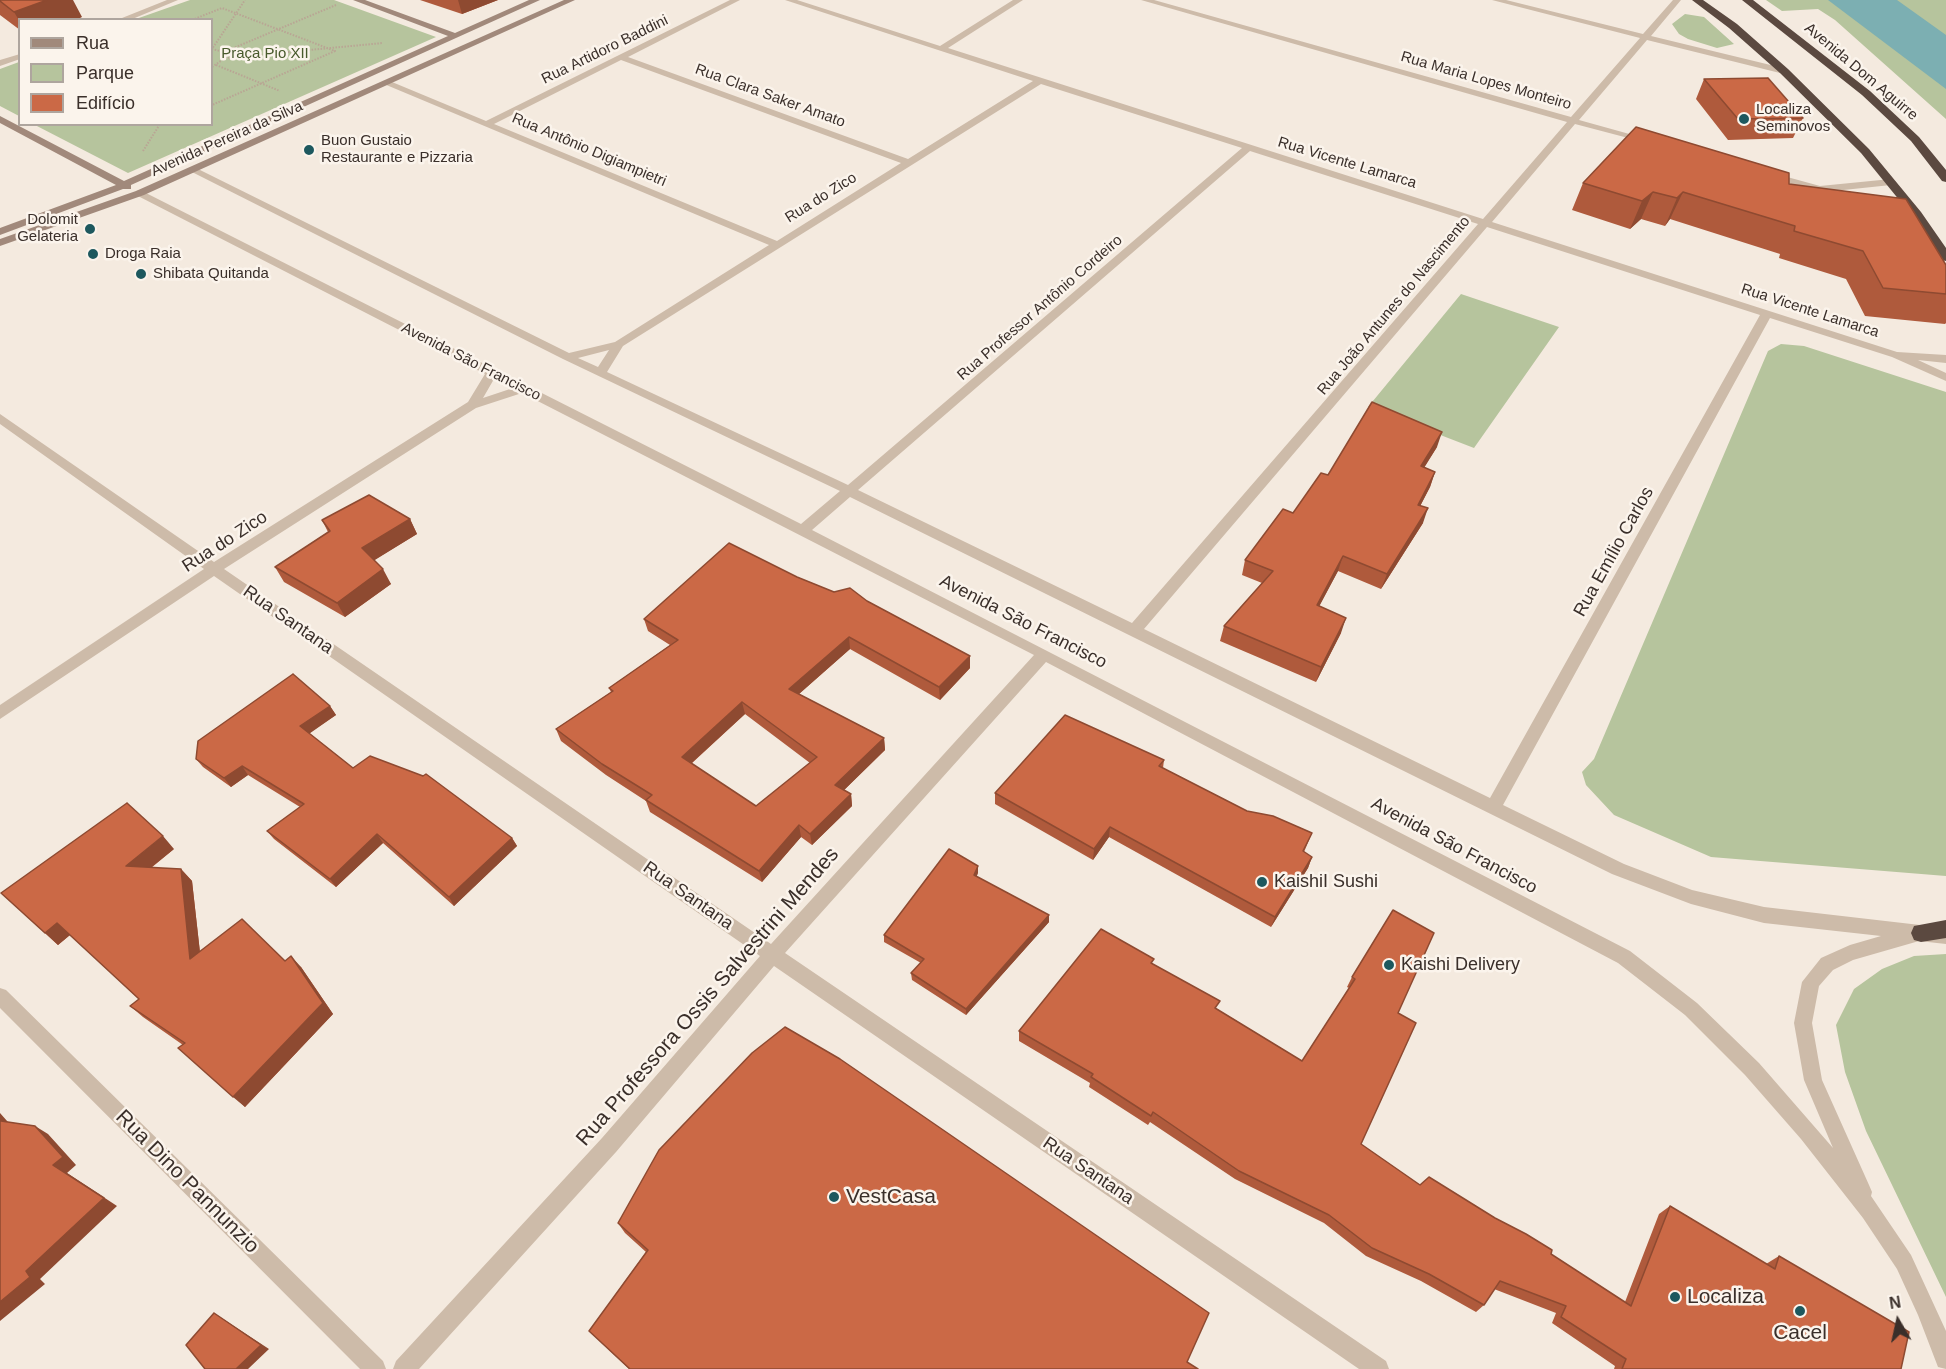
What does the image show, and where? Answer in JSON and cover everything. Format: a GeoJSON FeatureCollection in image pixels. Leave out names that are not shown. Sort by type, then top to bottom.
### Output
{"type":"FeatureCollection","features":[{"type":"Feature","properties":{"kind":"highway"},"geometry":{"type":"LineString","coordinates":[[1697,0],[1733,26],[1784,71],[1865,151],[1917,215],[1946,257]]}},
{"type":"Feature","properties":{"kind":"highway","name":"Avenida Dom Aguirre"},"geometry":{"type":"LineString","coordinates":[[1747,0],[1866,93],[1915,139],[1946,178]]}},
{"type":"Feature","properties":{"kind":"highway"},"geometry":{"type":"LineString","coordinates":[[1921,933],[1946,929]]}},
{"type":"Feature","properties":{"kind":"main road"},"geometry":{"type":"LineString","coordinates":[[357,0],[455,36],[461,50]]}},
{"type":"Feature","properties":{"kind":"main road","name":"Avenida Pereira da Silva"},"geometry":{"type":"LineString","coordinates":[[0,232],[72,206],[536,0]]}},
{"type":"Feature","properties":{"kind":"main road","name":"Avenida Pereira da Silva"},"geometry":{"type":"LineString","coordinates":[[0,243],[140,193],[389,84],[571,0]]}},
{"type":"Feature","properties":{"kind":"main road"},"geometry":{"type":"LineString","coordinates":[[0,119],[140,193]]}},
{"type":"Feature","properties":{"kind":"street"},"geometry":{"type":"LineString","coordinates":[[126,18],[174,0]]}},
{"type":"Feature","properties":{"kind":"street","name":"Rua Artidoro Baddini"},"geometry":{"type":"LineString","coordinates":[[486,124],[736,0]]}},
{"type":"Feature","properties":{"kind":"street","name":"Rua Vicente Lamarca"},"geometry":{"type":"LineString","coordinates":[[789,0],[1896,355],[1946,377]]}},
{"type":"Feature","properties":{"kind":"street"},"geometry":{"type":"LineString","coordinates":[[941,49],[1019,0]]}},
{"type":"Feature","properties":{"kind":"street","name":"Rua Maria Lopes Monteiro"},"geometry":{"type":"LineString","coordinates":[[1145,0],[1653,143]]}},
{"type":"Feature","properties":{"kind":"street"},"geometry":{"type":"LineString","coordinates":[[1496,0],[1784,71]]}},
{"type":"Feature","properties":{"kind":"street","name":"Rua João Antunes do Nascimento"},"geometry":{"type":"LineString","coordinates":[[1134,632],[1677,0]]}},
{"type":"Feature","properties":{"kind":"street"},"geometry":{"type":"LineString","coordinates":[[0,63],[18,57]]}},
{"type":"Feature","properties":{"kind":"street","name":"Rua Clara Saker Amato"},"geometry":{"type":"LineString","coordinates":[[620,57],[909,163]]}},
{"type":"Feature","properties":{"kind":"street","name":"Rua do Zico"},"geometry":{"type":"LineString","coordinates":[[567,357],[619,344],[1041,80]]}},
{"type":"Feature","properties":{"kind":"street","name":"Rua Antônio Digiampietri"},"geometry":{"type":"LineString","coordinates":[[389,84],[778,245]]}},
{"type":"Feature","properties":{"kind":"street","name":"Rua Professor Antônio Cordeiro"},"geometry":{"type":"LineString","coordinates":[[850,491],[1249,147]]}},
{"type":"Feature","properties":{"kind":"street"},"geometry":{"type":"LineString","coordinates":[[193,170],[567,357],[850,491],[1618,869],[1691,897],[1764,915],[1946,936]]}},
{"type":"Feature","properties":{"kind":"street"},"geometry":{"type":"LineString","coordinates":[[1764,174],[1854,198]]}},
{"type":"Feature","properties":{"kind":"street"},"geometry":{"type":"LineString","coordinates":[[1820,189],[1891,182]]}},
{"type":"Feature","properties":{"kind":"street","name":"Avenida São Francisco"},"geometry":{"type":"LineString","coordinates":[[140,193],[1044,654],[1624,957],[1691,1009],[1752,1069],[1808,1132],[1870,1211],[1904,1262],[1927,1310],[1946,1359]]}},
{"type":"Feature","properties":{"kind":"street"},"geometry":{"type":"LineString","coordinates":[[1899,211],[1917,215]]}},
{"type":"Feature","properties":{"kind":"street","name":"Rua Emílio Carlos"},"geometry":{"type":"LineString","coordinates":[[1493,807],[1767,313]]}},
{"type":"Feature","properties":{"kind":"street","name":"Rua do Zico"},"geometry":{"type":"LineString","coordinates":[[600,373],[619,344]]}},
{"type":"Feature","properties":{"kind":"street","name":"Rua Vicente Lamarca"},"geometry":{"type":"LineString","coordinates":[[1896,355],[1946,359]]}},
{"type":"Feature","properties":{"kind":"street","name":"Rua do Zico"},"geometry":{"type":"LineString","coordinates":[[472,405],[492,372]]}},
{"type":"Feature","properties":{"kind":"street","name":"Rua do Zico"},"geometry":{"type":"LineString","coordinates":[[0,713],[214,569],[472,405],[523,388]]}},
{"type":"Feature","properties":{"kind":"street","name":"Rua Santana"},"geometry":{"type":"LineString","coordinates":[[0,418],[214,569],[773,955],[1378,1369]]}},
{"type":"Feature","properties":{"kind":"street"},"geometry":{"type":"LineString","coordinates":[[803,530],[850,491]]}},
{"type":"Feature","properties":{"kind":"street","name":"Rua Professora Ossis Salvestrini Mendes"},"geometry":{"type":"LineString","coordinates":[[404,1369],[609,1145],[773,955],[1044,654]]}},
{"type":"Feature","properties":{"kind":"street"},"geometry":{"type":"LineString","coordinates":[[1870,1211],[1813,1080],[1803,1023],[1811,982],[1827,964],[1850,953],[1921,933]]}},
{"type":"Feature","properties":{"kind":"street","name":"Rua Dino Pannunzio"},"geometry":{"type":"LineString","coordinates":[[0,996],[375,1369]]}},
{"type":"Feature","properties":{"kind":"path"},"geometry":{"type":"LineString","coordinates":[[213,48],[245,0]]}},
{"type":"Feature","properties":{"kind":"path"},"geometry":{"type":"LineString","coordinates":[[213,49],[224,52],[337,4]]}},
{"type":"Feature","properties":{"kind":"path"},"geometry":{"type":"LineString","coordinates":[[197,18],[222,8],[335,51],[213,105]]}},
{"type":"Feature","properties":{"kind":"path"},"geometry":{"type":"LineString","coordinates":[[213,66],[225,58],[392,42]]}},
{"type":"Feature","properties":{"kind":"path"},"geometry":{"type":"LineString","coordinates":[[224,52],[225,58]]}},
{"type":"Feature","properties":{"kind":"path"},"geometry":{"type":"LineString","coordinates":[[216,65],[309,102]]}},
{"type":"Feature","properties":{"kind":"green space","name":"Praça Pio XII"},"geometry":{"type":"Polygon","coordinates":[[[190,0],[334,0],[436,37],[128,173],[37,126],[213,126],[213,18],[139,18],[190,0]]]}},
{"type":"Feature","properties":{"kind":"green space"},"geometry":{"type":"Polygon","coordinates":[[[1766,0],[1946,0],[1946,119],[1835,20],[1818,9],[1782,11],[1766,0]]]}},
{"type":"Feature","properties":{"kind":"green space"},"geometry":{"type":"Polygon","coordinates":[[[1685,14],[1704,17],[1734,44],[1717,48],[1679,34],[1672,24],[1685,14]]]}},
{"type":"Feature","properties":{"kind":"green space"},"geometry":{"type":"Polygon","coordinates":[[[18,63],[18,115],[0,106],[0,69],[18,63]]]}},
{"type":"Feature","properties":{"kind":"green space"},"geometry":{"type":"Polygon","coordinates":[[[1461,294],[1559,327],[1474,448],[1368,407],[1461,294]]]}},
{"type":"Feature","properties":{"kind":"green space"},"geometry":{"type":"Polygon","coordinates":[[[1781,344],[1804,346],[1946,392],[1946,876],[1711,857],[1614,815],[1586,785],[1582,772],[1594,759],[1768,351],[1781,344]]]}},
{"type":"Feature","properties":{"kind":"green space"},"geometry":{"type":"Polygon","coordinates":[[[1946,954],[1946,1297],[1866,1131],[1845,1072],[1836,1025],[1854,989],[1882,969],[1914,956],[1946,954]]]}},
{"type":"Feature","properties":{"kind":"water"},"geometry":{"type":"Polygon","coordinates":[[[1828,0],[1897,0],[1946,35],[1946,89],[1828,0]]]}},
{"type":"Feature","properties":{"kind":"building"},"geometry":{"type":"Polygon","coordinates":[[[0,0],[47,0],[14,12],[0,0]]]}},
{"type":"Feature","properties":{"kind":"building"},"geometry":{"type":"Polygon","coordinates":[[[1768,78],[1803,118],[1738,119],[1704,79],[1768,78]]]}},
{"type":"Feature","properties":{"kind":"building"},"geometry":{"type":"Polygon","coordinates":[[[1636,127],[1789,173],[1789,184],[1906,199],[1946,265],[1946,294],[1883,288],[1863,251],[1794,231],[1795,226],[1683,192],[1677,198],[1653,192],[1642,201],[1583,183],[1636,127]]]}},
{"type":"Feature","properties":{"kind":"building"},"geometry":{"type":"Polygon","coordinates":[[[1372,402],[1442,432],[1421,466],[1435,472],[1418,505],[1428,508],[1387,574],[1343,556],[1317,605],[1346,618],[1321,667],[1224,626],[1273,571],[1245,560],[1283,509],[1293,513],[1321,473],[1328,475],[1372,402]]]}},
{"type":"Feature","properties":{"kind":"building"},"geometry":{"type":"Polygon","coordinates":[[[369,495],[410,519],[362,548],[383,569],[337,603],[275,567],[330,531],[322,520],[369,495]]]}},
{"type":"Feature","properties":{"kind":"building"},"geometry":{"type":"Polygon","coordinates":[[[729,543],[797,577],[834,592],[850,588],[867,601],[970,656],[939,687],[849,637],[789,689],[884,738],[835,785],[851,794],[810,834],[799,825],[759,871],[646,800],[652,795],[602,764],[556,729],[613,691],[609,688],[678,640],[644,619],[729,543]],[[742,702],[682,757],[756,806],[817,757],[742,702]]]}},
{"type":"Feature","properties":{"kind":"building"},"geometry":{"type":"Polygon","coordinates":[[[293,674],[330,706],[300,726],[353,768],[370,756],[423,776],[426,774],[512,838],[449,897],[377,834],[330,879],[267,831],[304,804],[242,766],[224,778],[196,759],[198,741],[293,674]]]}},
{"type":"Feature","properties":{"kind":"building"},"geometry":{"type":"Polygon","coordinates":[[[1065,715],[1164,760],[1159,766],[1247,811],[1273,816],[1312,833],[1303,851],[1312,857],[1275,917],[1110,827],[1094,849],[995,793],[1065,715]]]}},
{"type":"Feature","properties":{"kind":"building"},"geometry":{"type":"Polygon","coordinates":[[[127,803],[163,836],[126,866],[181,869],[190,959],[242,919],[285,961],[291,956],[323,1003],[233,1097],[178,1048],[185,1043],[130,1006],[139,999],[57,923],[45,933],[1,893],[127,803]]]}},
{"type":"Feature","properties":{"kind":"building"},"geometry":{"type":"Polygon","coordinates":[[[949,849],[978,866],[974,875],[1049,915],[966,1009],[911,973],[924,959],[884,935],[949,849]]]}},
{"type":"Feature","properties":{"kind":"building"},"geometry":{"type":"Polygon","coordinates":[[[1393,910],[1434,933],[1398,1013],[1416,1023],[1361,1144],[1420,1185],[1429,1177],[1495,1218],[1526,1234],[1552,1250],[1551,1254],[1631,1306],[1670,1206],[1775,1269],[1779,1256],[1909,1332],[1901,1369],[1622,1369],[1626,1359],[1561,1317],[1566,1306],[1500,1281],[1484,1305],[1429,1274],[1372,1248],[1329,1215],[1239,1171],[1153,1112],[1151,1116],[1091,1077],[1093,1074],[1019,1031],[1101,929],[1154,959],[1151,963],[1220,1001],[1215,1008],[1302,1061],[1355,979],[1352,977],[1393,910]]]}},
{"type":"Feature","properties":{"kind":"building","name":"VestCasa"},"geometry":{"type":"Polygon","coordinates":[[[785,1027],[840,1059],[1209,1313],[1187,1362],[1198,1369],[630,1369],[589,1331],[648,1250],[618,1223],[659,1150],[752,1053],[785,1027]]]}},
{"type":"Feature","properties":{"kind":"building"},"geometry":{"type":"Polygon","coordinates":[[[0,1120],[35,1126],[63,1157],[53,1165],[104,1198],[26,1271],[30,1277],[0,1302],[0,1120]]]}},
{"type":"Feature","properties":{"kind":"building"},"geometry":{"type":"Polygon","coordinates":[[[214,1313],[261,1345],[236,1369],[205,1369],[186,1345],[214,1313]]]}},
{"type":"Feature","properties":{"kind":"place","name":"Localiza Seminovos"},"geometry":{"type":"Point","coordinates":[1744,119]}},
{"type":"Feature","properties":{"kind":"place","name":"Buon Gustaio Restaurante e Pizzaria"},"geometry":{"type":"Point","coordinates":[309,150]}},
{"type":"Feature","properties":{"kind":"place","name":"Dolomit Gelateria"},"geometry":{"type":"Point","coordinates":[90,229]}},
{"type":"Feature","properties":{"kind":"place","name":"Droga Raia"},"geometry":{"type":"Point","coordinates":[93,254]}},
{"type":"Feature","properties":{"kind":"place","name":"Shibata Quitanda"},"geometry":{"type":"Point","coordinates":[141,274]}},
{"type":"Feature","properties":{"kind":"place","name":"KaishiI Sushi"},"geometry":{"type":"Point","coordinates":[1262,882]}},
{"type":"Feature","properties":{"kind":"place","name":"Kaishi Delivery"},"geometry":{"type":"Point","coordinates":[1389,965]}},
{"type":"Feature","properties":{"kind":"place","name":"VestCasa"},"geometry":{"type":"Point","coordinates":[834,1197]}},
{"type":"Feature","properties":{"kind":"place","name":"Localiza"},"geometry":{"type":"Point","coordinates":[1675,1297]}},
{"type":"Feature","properties":{"kind":"place","name":"Cacel"},"geometry":{"type":"Point","coordinates":[1800,1311]}}]}
